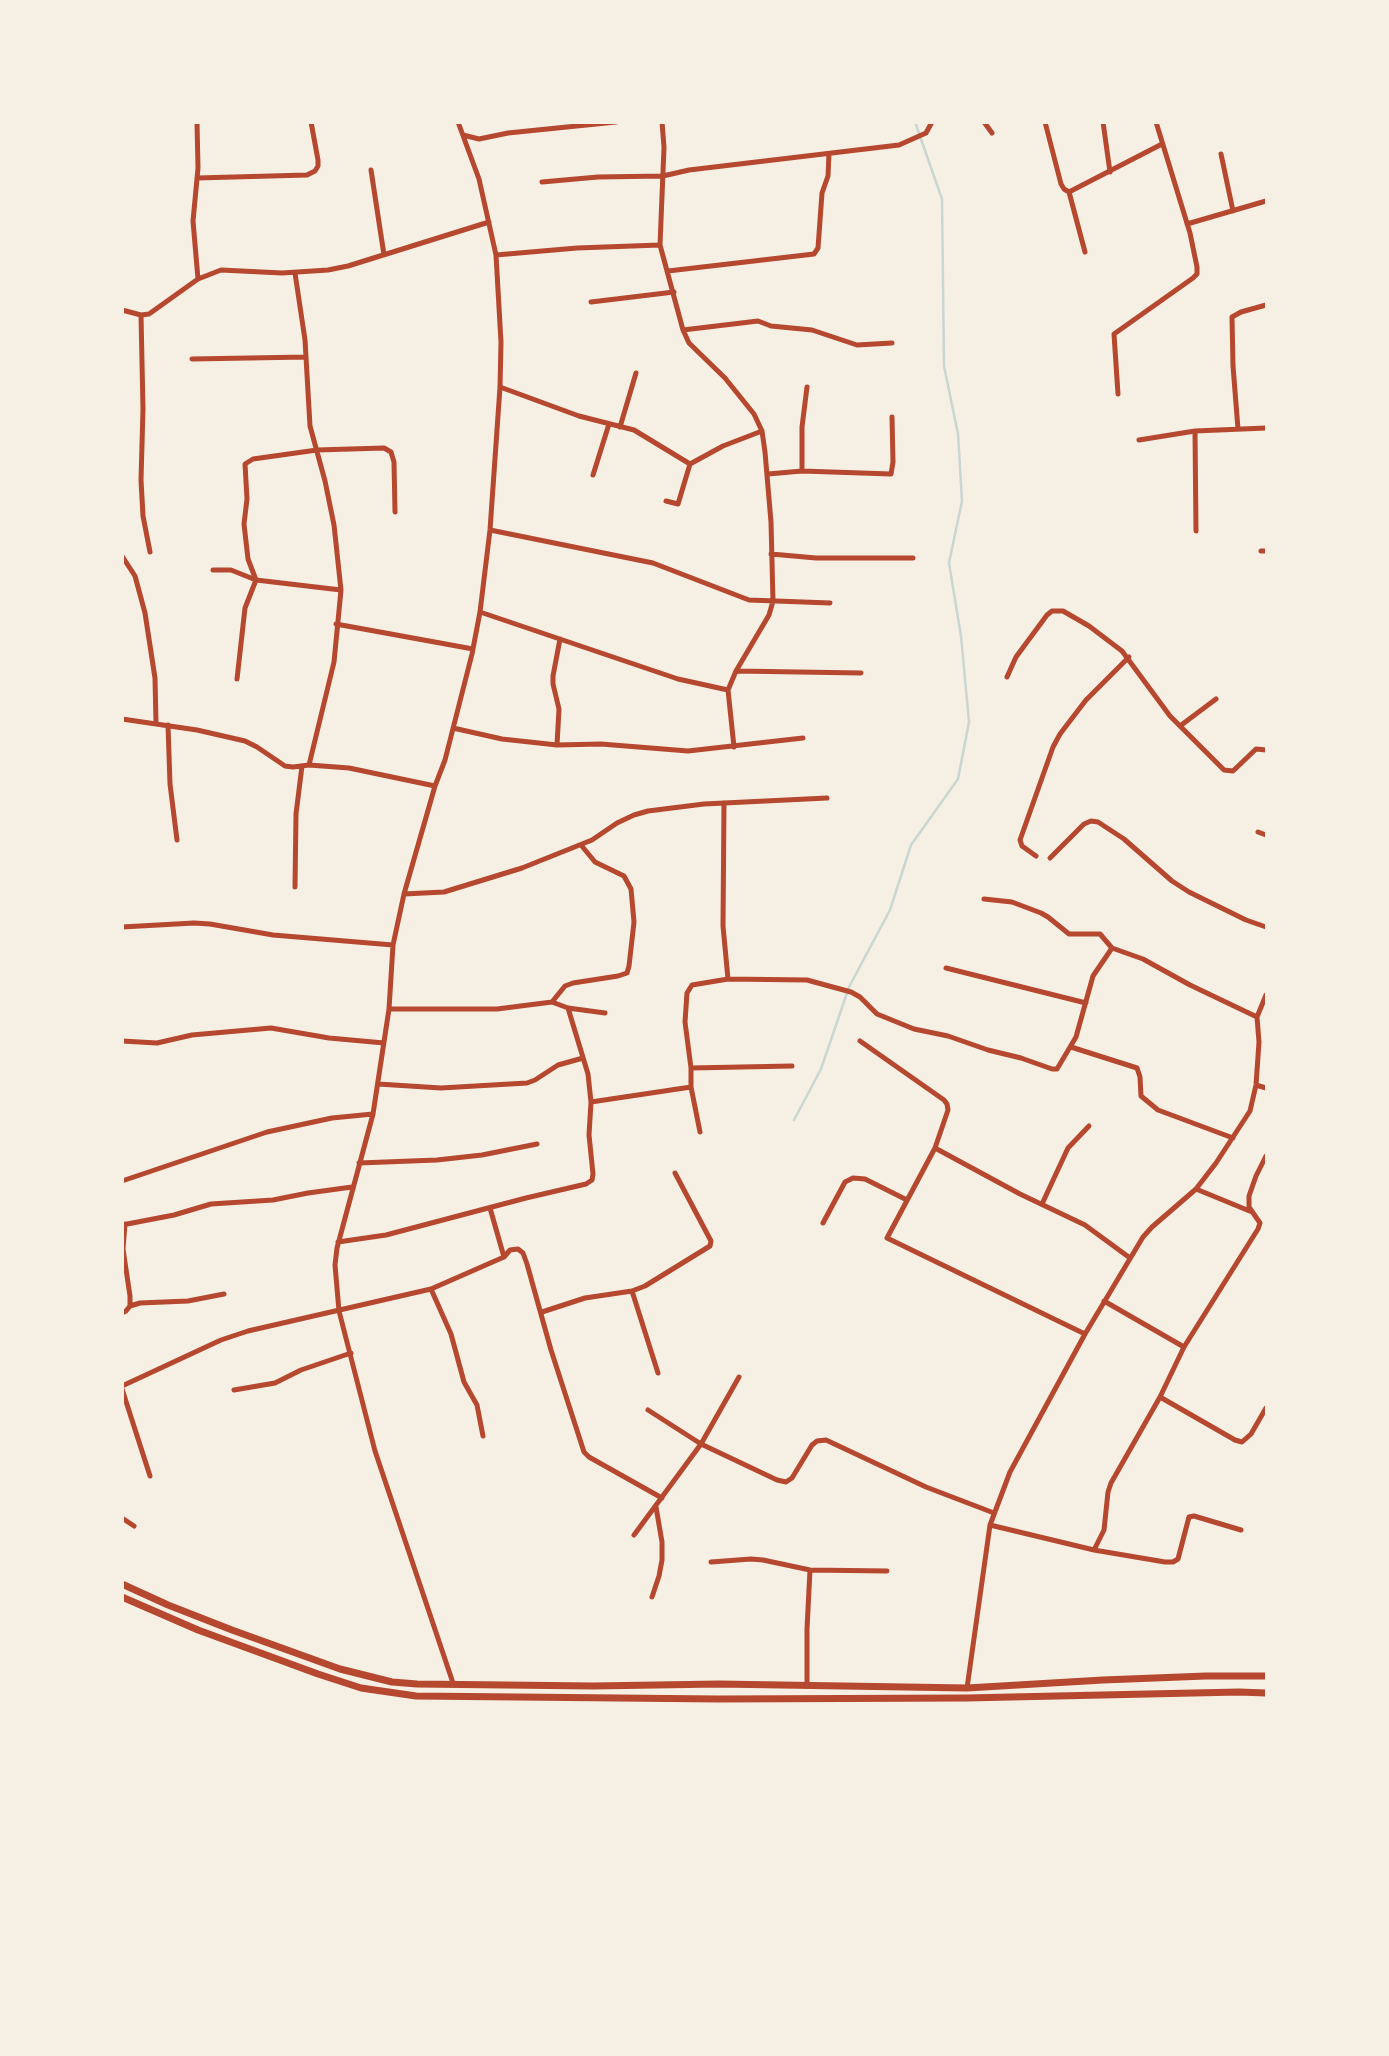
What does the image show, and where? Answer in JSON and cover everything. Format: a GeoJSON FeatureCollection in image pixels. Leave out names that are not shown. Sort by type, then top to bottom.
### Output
{"type":"FeatureCollection","features":[{"type":"Feature","properties":{"kind":"main road"},"geometry":{"type":"LineString","coordinates":[[122,1584],[244,1635],[360,1674],[404,1683],[967,1688],[1103,1679],[1266,1676]]}},
{"type":"Feature","properties":{"kind":"main road"},"geometry":{"type":"LineString","coordinates":[[122,1597],[162,1615],[342,1682],[376,1691],[416,1696],[719,1699],[1266,1693]]}},
{"type":"Feature","properties":{"kind":"main road"},"geometry":{"type":"LineString","coordinates":[[162,1615],[168,1605]]}},
{"type":"Feature","properties":{"kind":"main road"},"geometry":{"type":"LineString","coordinates":[[1182,1677],[1182,1693]]}},
{"type":"Feature","properties":{"kind":"street"},"geometry":{"type":"LineString","coordinates":[[197,122],[197,178],[193,221],[198,279]]}},
{"type":"Feature","properties":{"kind":"street"},"geometry":{"type":"LineString","coordinates":[[197,178],[307,175],[318,166],[311,122]]}},
{"type":"Feature","properties":{"kind":"street"},"geometry":{"type":"LineString","coordinates":[[453,1683],[375,1451],[339,1311],[335,1265],[352,1186],[373,1114],[389,1009],[393,945],[404,894],[444,760],[473,649],[491,530],[501,342],[496,255],[479,179],[458,122]]}},
{"type":"Feature","properties":{"kind":"street"},"geometry":{"type":"LineString","coordinates":[[463,135],[479,139],[508,133],[616,122]]}},
{"type":"Feature","properties":{"kind":"street"},"geometry":{"type":"LineString","coordinates":[[662,122],[664,136],[660,245],[683,330],[688,344],[725,378],[754,414],[762,431],[768,474],[773,601],[769,615],[728,690],[734,747]]}},
{"type":"Feature","properties":{"kind":"street"},"geometry":{"type":"LineString","coordinates":[[542,182],[598,177],[663,176],[689,170],[899,145],[926,133],[932,122]]}},
{"type":"Feature","properties":{"kind":"street"},"geometry":{"type":"LineString","coordinates":[[984,122],[992,133]]}},
{"type":"Feature","properties":{"kind":"street"},"geometry":{"type":"LineString","coordinates":[[1045,122],[1061,184],[1064,190],[1069,192],[1085,252]]}},
{"type":"Feature","properties":{"kind":"street"},"geometry":{"type":"LineString","coordinates":[[1103,122],[1110,172]]}},
{"type":"Feature","properties":{"kind":"street"},"geometry":{"type":"LineString","coordinates":[[1118,394],[1114,334],[1193,278],[1198,267],[1156,122]]}},
{"type":"Feature","properties":{"kind":"street"},"geometry":{"type":"LineString","coordinates":[[1069,192],[1162,144]]}},
{"type":"Feature","properties":{"kind":"street"},"geometry":{"type":"LineString","coordinates":[[668,271],[814,254],[818,248],[822,193],[828,176],[829,154]]}},
{"type":"Feature","properties":{"kind":"street"},"geometry":{"type":"LineString","coordinates":[[1221,154],[1233,211]]}},
{"type":"Feature","properties":{"kind":"street"},"geometry":{"type":"LineString","coordinates":[[371,170],[384,255]]}},
{"type":"Feature","properties":{"kind":"street"},"geometry":{"type":"LineString","coordinates":[[1187,224],[1266,203]]}},
{"type":"Feature","properties":{"kind":"street"},"geometry":{"type":"LineString","coordinates":[[122,310],[141,315],[156,310],[198,279],[221,270],[295,273],[348,266],[489,222]]}},
{"type":"Feature","properties":{"kind":"street"},"geometry":{"type":"LineString","coordinates":[[496,255],[660,245]]}},
{"type":"Feature","properties":{"kind":"street"},"geometry":{"type":"LineString","coordinates":[[295,273],[306,357],[310,426],[334,525],[341,590],[334,662],[305,765],[296,814],[295,887]]}},
{"type":"Feature","properties":{"kind":"street"},"geometry":{"type":"LineString","coordinates":[[591,302],[674,292]]}},
{"type":"Feature","properties":{"kind":"street"},"geometry":{"type":"LineString","coordinates":[[1238,429],[1232,317],[1266,305]]}},
{"type":"Feature","properties":{"kind":"street"},"geometry":{"type":"LineString","coordinates":[[141,315],[141,480],[143,516],[150,552]]}},
{"type":"Feature","properties":{"kind":"street"},"geometry":{"type":"LineString","coordinates":[[683,330],[758,321],[771,326],[811,330],[857,345],[892,343]]}},
{"type":"Feature","properties":{"kind":"street"},"geometry":{"type":"LineString","coordinates":[[192,359],[306,357]]}},
{"type":"Feature","properties":{"kind":"street"},"geometry":{"type":"LineString","coordinates":[[620,427],[636,373]]}},
{"type":"Feature","properties":{"kind":"street"},"geometry":{"type":"LineString","coordinates":[[500,387],[579,416],[644,435],[690,464]]}},
{"type":"Feature","properties":{"kind":"street"},"geometry":{"type":"LineString","coordinates":[[802,471],[802,427],[807,387]]}},
{"type":"Feature","properties":{"kind":"street"},"geometry":{"type":"LineString","coordinates":[[768,474],[802,471],[891,474],[892,418]]}},
{"type":"Feature","properties":{"kind":"street"},"geometry":{"type":"LineString","coordinates":[[593,475],[609,424]]}},
{"type":"Feature","properties":{"kind":"street"},"geometry":{"type":"LineString","coordinates":[[1139,440],[1195,431],[1266,428]]}},
{"type":"Feature","properties":{"kind":"street"},"geometry":{"type":"LineString","coordinates":[[666,501],[678,504],[690,464],[723,446],[762,431]]}},
{"type":"Feature","properties":{"kind":"street"},"geometry":{"type":"LineString","coordinates":[[1195,431],[1196,531]]}},
{"type":"Feature","properties":{"kind":"street"},"geometry":{"type":"LineString","coordinates":[[237,679],[245,608],[256,580],[248,559],[244,524],[247,499],[245,464],[253,459],[317,450],[384,448],[391,452],[394,462],[395,512]]}},
{"type":"Feature","properties":{"kind":"street"},"geometry":{"type":"LineString","coordinates":[[491,530],[653,563],[749,600],[830,603]]}},
{"type":"Feature","properties":{"kind":"street"},"geometry":{"type":"LineString","coordinates":[[771,554],[816,558],[913,558]]}},
{"type":"Feature","properties":{"kind":"street"},"geometry":{"type":"LineString","coordinates":[[124,560],[139,585],[145,613],[155,678],[156,723]]}},
{"type":"Feature","properties":{"kind":"street"},"geometry":{"type":"LineString","coordinates":[[213,570],[232,570],[256,580],[341,590]]}},
{"type":"Feature","properties":{"kind":"street"},"geometry":{"type":"LineString","coordinates":[[1007,677],[1016,657],[1047,615],[1063,611],[1089,626],[1129,657],[1150,690],[1180,726],[1224,770],[1233,771],[1256,749],[1266,750]]}},
{"type":"Feature","properties":{"kind":"street"},"geometry":{"type":"LineString","coordinates":[[480,612],[678,679],[728,690]]}},
{"type":"Feature","properties":{"kind":"street"},"geometry":{"type":"LineString","coordinates":[[337,625],[473,649]]}},
{"type":"Feature","properties":{"kind":"street"},"geometry":{"type":"LineString","coordinates":[[558,745],[559,709],[553,676],[560,639]]}},
{"type":"Feature","properties":{"kind":"street"},"geometry":{"type":"LineString","coordinates":[[1036,856],[1022,846],[1020,840],[1060,734],[1086,699],[1129,657]]}},
{"type":"Feature","properties":{"kind":"street"},"geometry":{"type":"LineString","coordinates":[[736,671],[861,673]]}},
{"type":"Feature","properties":{"kind":"street"},"geometry":{"type":"LineString","coordinates":[[1180,726],[1216,699]]}},
{"type":"Feature","properties":{"kind":"street"},"geometry":{"type":"LineString","coordinates":[[122,719],[168,725],[245,741],[285,766],[349,768],[435,786]]}},
{"type":"Feature","properties":{"kind":"street"},"geometry":{"type":"LineString","coordinates":[[168,725],[170,784],[177,840]]}},
{"type":"Feature","properties":{"kind":"street"},"geometry":{"type":"LineString","coordinates":[[453,728],[502,739],[558,745],[601,744],[688,751],[803,738]]}},
{"type":"Feature","properties":{"kind":"street"},"geometry":{"type":"LineString","coordinates":[[404,894],[444,892],[463,887],[592,840],[634,815],[671,806],[827,798]]}},
{"type":"Feature","properties":{"kind":"street"},"geometry":{"type":"LineString","coordinates":[[724,803],[722,895],[728,979]]}},
{"type":"Feature","properties":{"kind":"street"},"geometry":{"type":"LineString","coordinates":[[1050,858],[1084,824],[1098,822],[1124,839],[1172,881],[1189,892],[1266,927]]}},
{"type":"Feature","properties":{"kind":"street"},"geometry":{"type":"LineString","coordinates":[[1258,832],[1266,835]]}},
{"type":"Feature","properties":{"kind":"street"},"geometry":{"type":"LineString","coordinates":[[552,1002],[565,986],[573,982],[618,976],[627,973],[629,966],[634,922],[631,889],[624,876],[600,866],[580,845]]}},
{"type":"Feature","properties":{"kind":"street"},"geometry":{"type":"LineString","coordinates":[[984,899],[1012,902],[1041,913],[1069,934],[1100,934],[1112,948],[1143,959],[1257,1017]]}},
{"type":"Feature","properties":{"kind":"street"},"geometry":{"type":"LineString","coordinates":[[122,927],[210,924],[273,935],[393,945]]}},
{"type":"Feature","properties":{"kind":"street"},"geometry":{"type":"LineString","coordinates":[[699,1132],[691,1087],[685,1022],[687,993],[692,985],[728,979],[807,980],[860,996],[877,1014],[915,1029],[959,1039],[1052,1069],[1059,1067],[1071,1047],[1080,1027],[1093,976],[1112,948]]}},
{"type":"Feature","properties":{"kind":"street"},"geometry":{"type":"LineString","coordinates":[[946,968],[1086,1003]]}},
{"type":"Feature","properties":{"kind":"street"},"geometry":{"type":"LineString","coordinates":[[967,1688],[990,1524],[1010,1472],[1130,1258],[1152,1227],[1196,1189],[1250,1111],[1256,1085],[1259,1042],[1257,1017],[1266,995]]}},
{"type":"Feature","properties":{"kind":"street"},"geometry":{"type":"LineString","coordinates":[[389,1009],[497,1009],[552,1002],[568,1008],[605,1013]]}},
{"type":"Feature","properties":{"kind":"street"},"geometry":{"type":"LineString","coordinates":[[338,1242],[386,1235],[562,1191],[592,1180],[589,1135],[592,1102],[588,1074],[568,1008]]}},
{"type":"Feature","properties":{"kind":"street"},"geometry":{"type":"LineString","coordinates":[[122,1041],[147,1044],[192,1035],[271,1028],[329,1038],[384,1043]]}},
{"type":"Feature","properties":{"kind":"street"},"geometry":{"type":"LineString","coordinates":[[860,1041],[944,1100],[948,1110],[935,1147],[887,1238],[1085,1334]]}},
{"type":"Feature","properties":{"kind":"street"},"geometry":{"type":"LineString","coordinates":[[1071,1047],[1138,1068],[1140,1096],[1158,1110],[1233,1138]]}},
{"type":"Feature","properties":{"kind":"street"},"geometry":{"type":"LineString","coordinates":[[378,1084],[441,1088],[527,1083],[558,1065],[583,1058]]}},
{"type":"Feature","properties":{"kind":"street"},"geometry":{"type":"LineString","coordinates":[[691,1068],[792,1066]]}},
{"type":"Feature","properties":{"kind":"street"},"geometry":{"type":"LineString","coordinates":[[1256,1085],[1266,1088]]}},
{"type":"Feature","properties":{"kind":"street"},"geometry":{"type":"LineString","coordinates":[[592,1102],[691,1087]]}},
{"type":"Feature","properties":{"kind":"street"},"geometry":{"type":"LineString","coordinates":[[122,1181],[267,1132],[332,1118],[373,1114]]}},
{"type":"Feature","properties":{"kind":"street"},"geometry":{"type":"LineString","coordinates":[[1042,1204],[1068,1148],[1089,1126]]}},
{"type":"Feature","properties":{"kind":"street"},"geometry":{"type":"LineString","coordinates":[[359,1163],[482,1155],[537,1144]]}},
{"type":"Feature","properties":{"kind":"street"},"geometry":{"type":"LineString","coordinates":[[935,1147],[1085,1225],[1130,1258]]}},
{"type":"Feature","properties":{"kind":"street"},"geometry":{"type":"LineString","coordinates":[[1094,1550],[1104,1530],[1111,1483],[1160,1397],[1184,1347],[1258,1229],[1260,1223],[1249,1207],[1249,1196],[1266,1156]]}},
{"type":"Feature","properties":{"kind":"street"},"geometry":{"type":"LineString","coordinates":[[542,1312],[585,1298],[632,1291],[645,1286],[710,1247],[711,1241],[675,1173]]}},
{"type":"Feature","properties":{"kind":"street"},"geometry":{"type":"LineString","coordinates":[[823,1223],[845,1182],[853,1178],[865,1179],[907,1200]]}},
{"type":"Feature","properties":{"kind":"street"},"geometry":{"type":"LineString","coordinates":[[130,1306],[123,1249],[124,1224],[174,1215],[211,1204],[273,1200],[352,1186]]}},
{"type":"Feature","properties":{"kind":"street"},"geometry":{"type":"LineString","coordinates":[[1196,1189],[1252,1212]]}},
{"type":"Feature","properties":{"kind":"street"},"geometry":{"type":"LineString","coordinates":[[490,1208],[504,1257]]}},
{"type":"Feature","properties":{"kind":"street"},"geometry":{"type":"LineString","coordinates":[[150,1476],[122,1388],[230,1337],[431,1289],[504,1257],[510,1250],[518,1249],[523,1253],[584,1452],[662,1498]]}},
{"type":"Feature","properties":{"kind":"street"},"geometry":{"type":"LineString","coordinates":[[431,1289],[451,1334],[464,1382],[477,1405],[482,1436]]}},
{"type":"Feature","properties":{"kind":"street"},"geometry":{"type":"LineString","coordinates":[[632,1291],[658,1373]]}},
{"type":"Feature","properties":{"kind":"street"},"geometry":{"type":"LineString","coordinates":[[122,1313],[130,1306],[140,1303],[188,1301],[224,1294]]}},
{"type":"Feature","properties":{"kind":"street"},"geometry":{"type":"LineString","coordinates":[[1104,1301],[1184,1347]]}},
{"type":"Feature","properties":{"kind":"street"},"geometry":{"type":"LineString","coordinates":[[234,1390],[275,1383],[301,1370],[351,1353]]}},
{"type":"Feature","properties":{"kind":"street"},"geometry":{"type":"LineString","coordinates":[[634,1535],[701,1444],[739,1377]]}},
{"type":"Feature","properties":{"kind":"street"},"geometry":{"type":"LineString","coordinates":[[1160,1397],[1242,1442],[1251,1434],[1266,1408]]}},
{"type":"Feature","properties":{"kind":"street"},"geometry":{"type":"LineString","coordinates":[[648,1410],[701,1444],[777,1480],[786,1482],[792,1478],[812,1445],[826,1440],[926,1487],[994,1513]]}},
{"type":"Feature","properties":{"kind":"street"},"geometry":{"type":"LineString","coordinates":[[652,1597],[662,1560],[656,1506]]}},
{"type":"Feature","properties":{"kind":"street"},"geometry":{"type":"LineString","coordinates":[[990,1524],[1094,1550],[1165,1562],[1178,1559],[1189,1517],[1194,1516],[1241,1530]]}},
{"type":"Feature","properties":{"kind":"street"},"geometry":{"type":"LineString","coordinates":[[122,1518],[134,1526]]}},
{"type":"Feature","properties":{"kind":"street"},"geometry":{"type":"LineString","coordinates":[[711,1562],[763,1559],[810,1570],[887,1571]]}},
{"type":"Feature","properties":{"kind":"street"},"geometry":{"type":"LineString","coordinates":[[807,1686],[810,1570]]}},
{"type":"Feature","properties":{"kind":"waterway"},"geometry":{"type":"LineString","coordinates":[[794,1120],[821,1069],[849,987],[890,910],[911,845],[958,779],[969,722],[961,636],[949,563],[962,501],[958,434],[944,366],[942,199],[915,122]]}}]}
